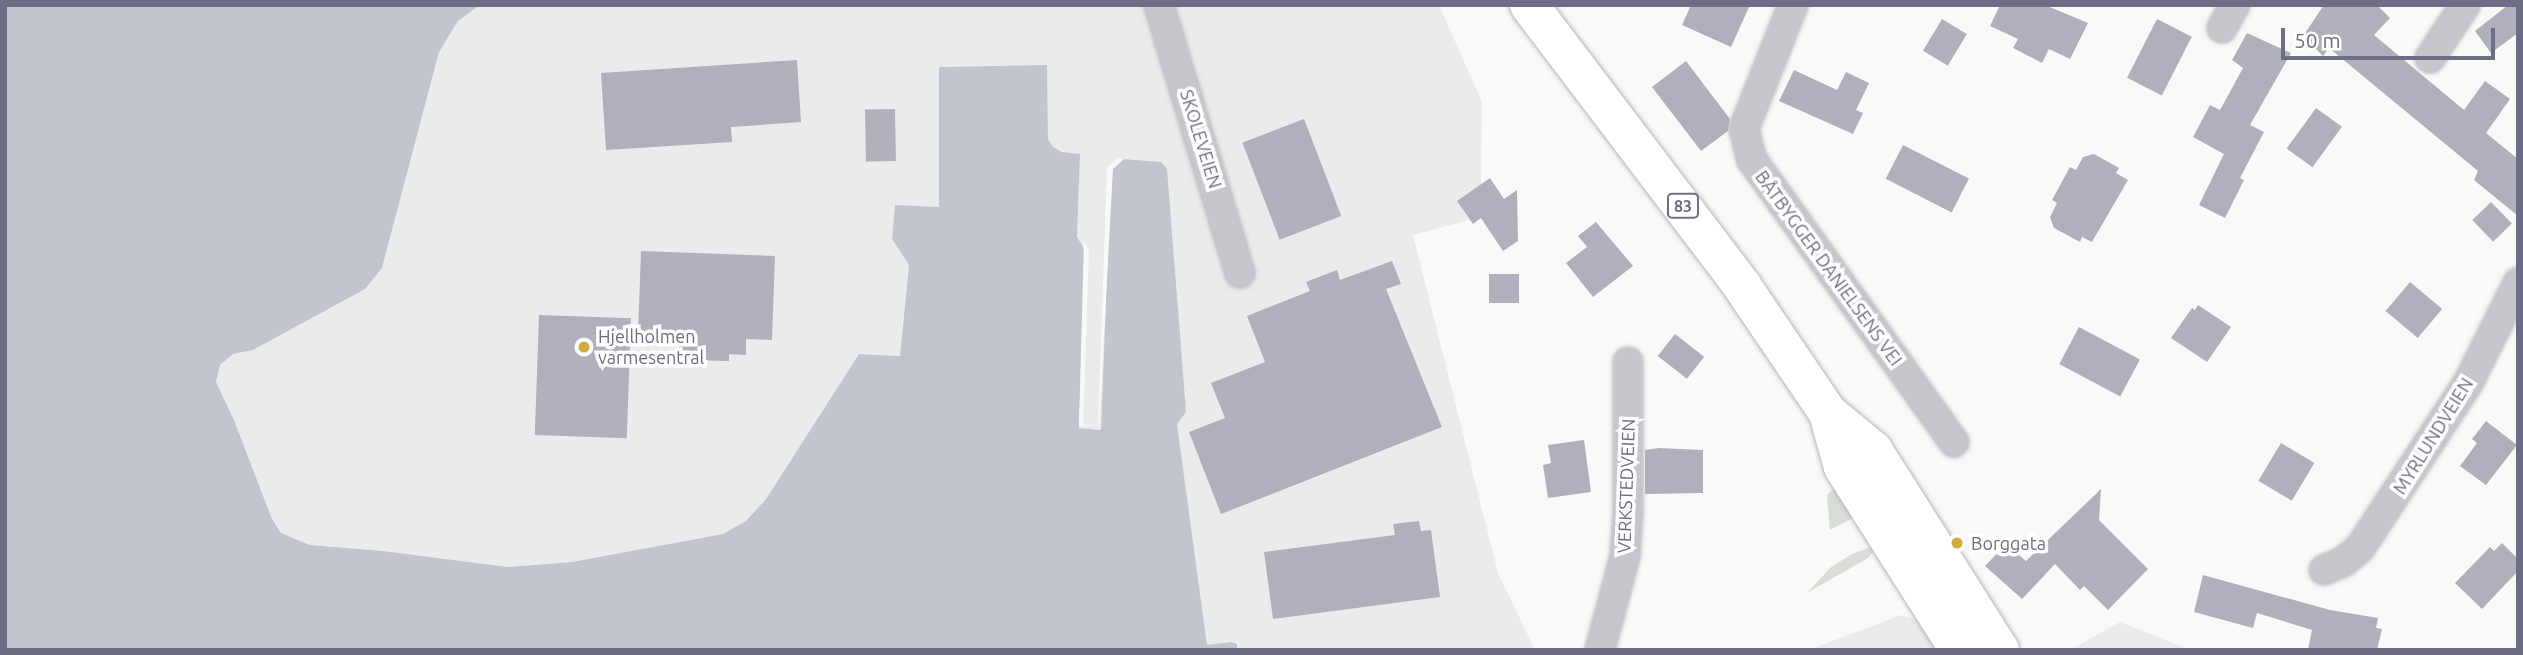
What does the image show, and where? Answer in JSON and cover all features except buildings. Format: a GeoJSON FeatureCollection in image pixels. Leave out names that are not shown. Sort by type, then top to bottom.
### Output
{"type":"FeatureCollection","features":[{"type":"Feature","properties":{"kind":"highway","name":"83"},"geometry":{"type":"LineString","coordinates":[[1529,5],[1727,265],[1828,414],[1873,450],[2000,650]]}},
{"type":"Feature","properties":{"kind":"highway","name":"83"},"geometry":{"type":"LineString","coordinates":[[1828,414],[1843,467],[1959,650]]}},
{"type":"Feature","properties":{"kind":"street","name":"SKOLEVEIEN"},"geometry":{"type":"LineString","coordinates":[[1159,5],[1240,273]]}},
{"type":"Feature","properties":{"kind":"street","name":"BÅTBYGGER DANIELSENS VEI"},"geometry":{"type":"LineString","coordinates":[[1793,5],[1744,129],[1752,160],[1954,442]]}},
{"type":"Feature","properties":{"kind":"street"},"geometry":{"type":"LineString","coordinates":[[2430,58],[2465,5]]}},
{"type":"Feature","properties":{"kind":"street","name":"MYRLUNDVEIEN"},"geometry":{"type":"LineString","coordinates":[[2325,570],[2343,562],[2360,548],[2468,383],[2518,283]]}},
{"type":"Feature","properties":{"kind":"street","name":"VERKSTEDVEIEN"},"geometry":{"type":"LineString","coordinates":[[1600,650],[1625,555],[1628,511],[1628,362]]}},
{"type":"Feature","properties":{"kind":"shaded area"},"geometry":{"type":"Polygon","coordinates":[[[5,5],[480,5],[458,21],[439,52],[382,268],[365,289],[253,350],[233,354],[220,365],[216,382],[234,420],[272,519],[281,533],[310,545],[508,567],[572,562],[723,534],[746,521],[766,499],[859,354],[900,356],[909,265],[892,239],[895,205],[939,207],[939,67],[1047,65],[1048,139],[1053,147],[1062,152],[1080,154],[1077,237],[1085,250],[1079,428],[1101,430],[1111,168],[1122,159],[1161,162],[1167,169],[1186,412],[1177,424],[1207,645],[1231,642],[1237,644],[1237,650],[5,650],[5,5]]]}},
{"type":"Feature","properties":{"kind":"shaded area"},"geometry":{"type":"Polygon","coordinates":[[[480,5],[1439,5],[1482,102],[1481,217],[1413,235],[1498,573],[1535,650],[1237,650],[1237,644],[1231,642],[1207,646],[1177,424],[1186,411],[1176,312],[1111,168],[1101,430],[1079,428],[1085,250],[1077,237],[1080,154],[1062,152],[1053,147],[1048,139],[1047,65],[939,67],[939,207],[895,206],[892,239],[909,265],[900,356],[859,354],[766,499],[746,521],[724,534],[572,562],[508,567],[310,545],[281,533],[272,519],[234,420],[216,382],[220,365],[233,354],[253,350],[364,289],[382,268],[439,52],[458,21],[480,5]]]}},
{"type":"Feature","properties":{"kind":"shaded area"},"geometry":{"type":"Polygon","coordinates":[[[1835,488],[1853,518],[1830,530],[1827,495],[1835,488]]]}},
{"type":"Feature","properties":{"kind":"shaded area"},"geometry":{"type":"Polygon","coordinates":[[[1871,547],[1873,552],[1868,558],[1807,593],[1831,567],[1852,554],[1871,547]]]}},
{"type":"Feature","properties":{"kind":"shaded area"},"geometry":{"type":"Polygon","coordinates":[[[1901,615],[2017,650],[1809,650],[1901,615]]]}},
{"type":"Feature","properties":{"kind":"shaded area"},"geometry":{"type":"Polygon","coordinates":[[[2120,622],[2190,650],[2070,650],[2120,622]]]}},
{"type":"Feature","properties":{"kind":"pier"},"geometry":{"type":"Polygon","coordinates":[[[1117,159],[1124,159],[1113,169],[1098,426],[1107,168],[1117,159]]]}},
{"type":"Feature","properties":{"kind":"pier"},"geometry":{"type":"Polygon","coordinates":[[[1084,241],[1089,250],[1083,425],[1098,426],[1079,426],[1084,241]]]}},
{"type":"Feature","properties":{"kind":"place","name":"Hjellholmen varmesentral"},"geometry":{"type":"Point","coordinates":[584,347]}},
{"type":"Feature","properties":{"kind":"place","name":"Borggata"},"geometry":{"type":"Point","coordinates":[1957,543]}}]}
